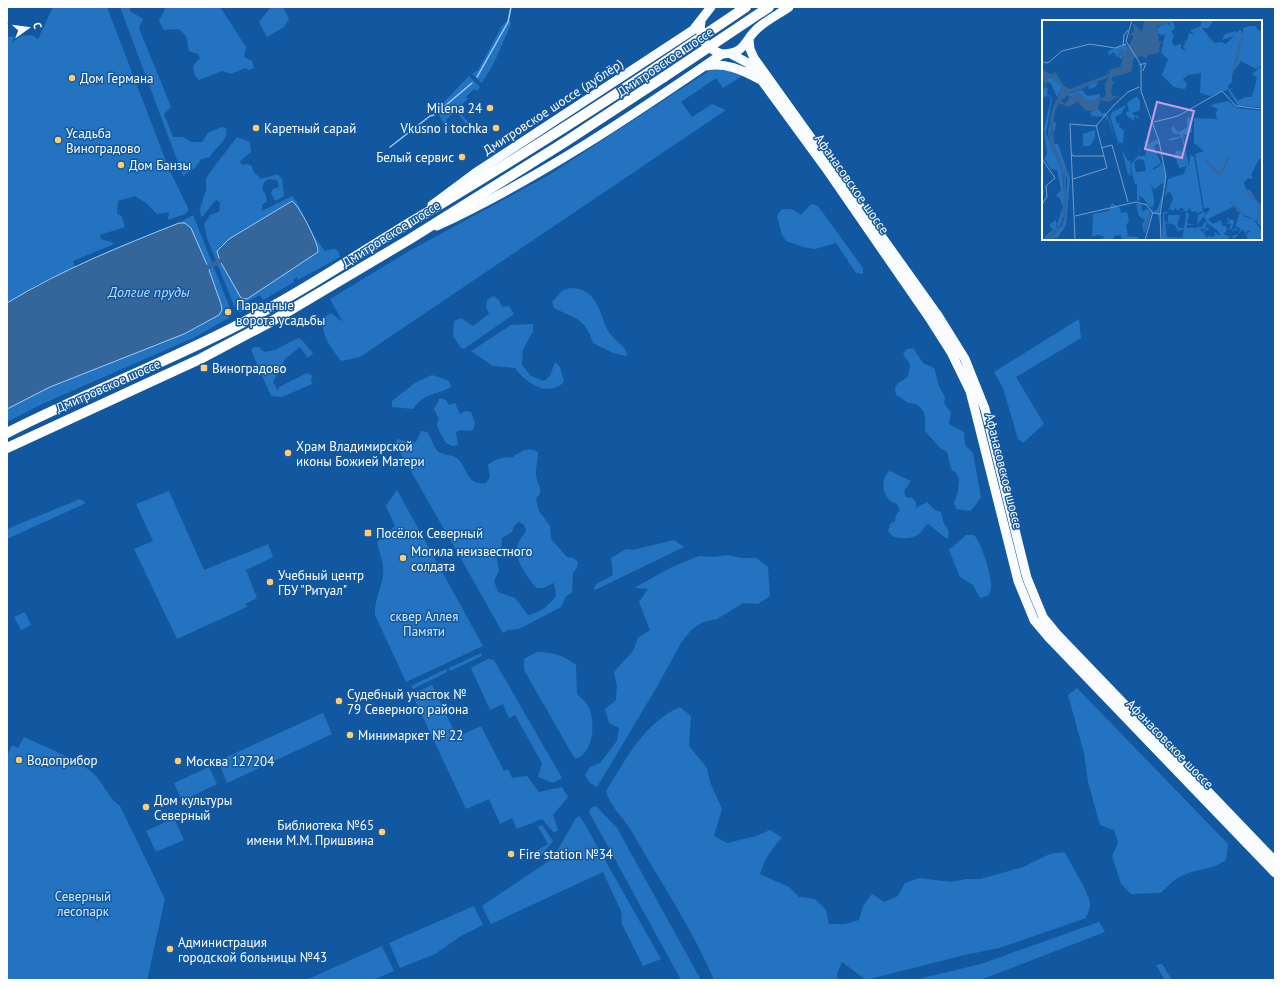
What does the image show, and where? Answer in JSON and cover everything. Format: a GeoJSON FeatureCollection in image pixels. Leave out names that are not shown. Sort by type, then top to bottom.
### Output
{"type":"FeatureCollection","features":[{"type":"Feature","properties":{"kind":"highway","name":"Дмитровское шоссе"},"geometry":{"type":"LineString","coordinates":[[7,433],[165,361],[240,324],[301,290],[602,104],[746,7]]}},
{"type":"Feature","properties":{"kind":"highway","name":"Дмитровское шоссе"},"geometry":{"type":"LineString","coordinates":[[7,448],[170,373],[244,337],[410,239],[616,110],[769,7]]}},
{"type":"Feature","properties":{"kind":"main road","name":"Дмитровское шоссе (дублёр)"},"geometry":{"type":"LineString","coordinates":[[406,226],[464,181],[686,34],[701,22],[705,12],[711,7]]}},
{"type":"Feature","properties":{"kind":"main road","name":"Афанасовское шоссе"},"geometry":{"type":"LineString","coordinates":[[742,7],[750,16],[752,23],[750,49],[754,58],[932,308],[965,359],[974,376],[985,409],[1027,578],[1043,616],[1058,634],[1275,861]]}},
{"type":"Feature","properties":{"kind":"main road"},"geometry":{"type":"LineString","coordinates":[[410,239],[471,210],[552,166],[704,67],[727,54],[739,50],[760,27],[789,7]]}},
{"type":"Feature","properties":{"kind":"main road","name":"Афанасовское шоссе"},"geometry":{"type":"LineString","coordinates":[[701,22],[700,32],[710,49],[748,63],[762,80],[825,167],[930,319],[963,375],[976,414],[1018,581],[1034,620],[1050,639],[1275,873]]}},
{"type":"Feature","properties":{"kind":"main road"},"geometry":{"type":"LineString","coordinates":[[704,67],[712,65],[732,66],[762,80]]}},
{"type":"Feature","properties":{"kind":"green space"},"geometry":{"type":"Polygon","coordinates":[[[53,7],[107,7],[169,169],[189,210],[185,214],[168,220],[169,212],[157,214],[146,203],[135,196],[118,201],[117,213],[122,217],[125,227],[100,235],[101,239],[114,243],[112,245],[73,261],[75,267],[38,284],[7,303],[7,37],[32,35],[38,39],[53,7]]]}},
{"type":"Feature","properties":{"kind":"green space"},"geometry":{"type":"Polygon","coordinates":[[[120,7],[130,7],[130,11],[143,19],[139,28],[171,107],[164,114],[173,137],[183,137],[192,142],[202,142],[208,133],[221,127],[226,128],[224,140],[210,157],[201,159],[196,167],[183,176],[120,7]]]}},
{"type":"Feature","properties":{"kind":"green space"},"geometry":{"type":"Polygon","coordinates":[[[166,7],[220,7],[246,47],[244,57],[252,61],[254,68],[249,70],[245,68],[231,74],[222,71],[199,80],[195,76],[193,66],[200,58],[198,54],[189,51],[186,36],[179,29],[164,30],[159,21],[166,7]]]}},
{"type":"Feature","properties":{"kind":"green space"},"geometry":{"type":"Polygon","coordinates":[[[271,7],[283,7],[289,19],[284,27],[267,37],[259,22],[271,7]]]}},
{"type":"Feature","properties":{"kind":"green space"},"geometry":{"type":"Polygon","coordinates":[[[509,19],[511,24],[494,63],[482,83],[472,74],[478,70],[502,26],[509,19]]]}},
{"type":"Feature","properties":{"kind":"green space"},"geometry":{"type":"Polygon","coordinates":[[[728,68],[745,74],[723,88],[716,78],[681,102],[692,117],[712,104],[726,110],[360,357],[341,361],[330,346],[325,336],[323,318],[331,313],[343,322],[330,299],[411,250],[549,175],[712,69],[728,68]]]}},
{"type":"Feature","properties":{"kind":"green space"},"geometry":{"type":"Polygon","coordinates":[[[469,76],[480,87],[477,91],[474,89],[466,97],[468,99],[457,109],[469,123],[466,124],[456,111],[446,120],[450,129],[448,130],[436,110],[469,76]]]}},
{"type":"Feature","properties":{"kind":"green space"},"geometry":{"type":"Polygon","coordinates":[[[237,137],[250,142],[251,152],[239,162],[243,165],[247,164],[252,166],[253,171],[261,179],[277,174],[282,179],[284,196],[275,201],[271,193],[273,189],[279,187],[277,180],[269,179],[264,182],[262,190],[265,193],[267,201],[262,205],[262,211],[292,196],[297,202],[312,234],[325,251],[334,249],[338,251],[340,257],[298,280],[297,277],[293,280],[294,282],[263,300],[260,295],[242,304],[243,312],[239,312],[235,308],[207,238],[204,224],[210,215],[219,212],[220,202],[216,200],[201,217],[200,209],[206,190],[206,179],[237,137]],[[291,201],[229,239],[220,247],[220,261],[241,298],[247,299],[318,252],[307,225],[291,201]]]}},
{"type":"Feature","properties":{"kind":"green space"},"geometry":{"type":"Polygon","coordinates":[[[811,204],[818,206],[863,268],[863,274],[856,273],[836,243],[815,249],[786,241],[782,235],[777,216],[781,210],[787,209],[796,211],[801,215],[811,204]]]}},
{"type":"Feature","properties":{"kind":"green space"},"geometry":{"type":"Polygon","coordinates":[[[193,215],[230,308],[229,318],[195,337],[40,405],[7,422],[7,409],[50,387],[184,334],[219,315],[185,223],[179,223],[193,215]]]}},
{"type":"Feature","properties":{"kind":"green space"},"geometry":{"type":"Polygon","coordinates":[[[569,288],[579,289],[587,293],[592,298],[597,304],[610,334],[623,346],[627,356],[613,353],[593,343],[587,329],[579,320],[554,308],[552,302],[562,291],[569,288]]]}},
{"type":"Feature","properties":{"kind":"green space"},"geometry":{"type":"Polygon","coordinates":[[[493,296],[499,300],[502,307],[509,306],[514,314],[464,349],[461,348],[453,336],[454,321],[461,318],[473,326],[489,314],[486,307],[487,300],[493,296]]]}},
{"type":"Feature","properties":{"kind":"green space"},"geometry":{"type":"Polygon","coordinates":[[[1079,319],[1081,338],[1016,377],[1044,424],[1023,443],[1018,439],[1003,388],[994,372],[1079,319]]]}},
{"type":"Feature","properties":{"kind":"green space"},"geometry":{"type":"Polygon","coordinates":[[[533,324],[533,331],[523,350],[522,365],[531,376],[544,381],[550,376],[555,362],[560,367],[564,382],[557,387],[544,389],[537,387],[525,379],[515,368],[493,366],[471,351],[511,325],[533,324]]]}},
{"type":"Feature","properties":{"kind":"green space"},"geometry":{"type":"Polygon","coordinates":[[[298,338],[301,339],[313,353],[308,358],[300,347],[285,359],[273,382],[278,391],[279,387],[307,373],[313,376],[311,379],[312,384],[282,397],[271,396],[251,350],[254,347],[259,347],[264,352],[275,350],[298,338]]]}},
{"type":"Feature","properties":{"kind":"green space"},"geometry":{"type":"Polygon","coordinates":[[[913,348],[923,363],[934,368],[939,386],[945,397],[944,403],[951,413],[949,424],[964,432],[965,445],[973,453],[981,497],[970,511],[957,509],[954,504],[958,491],[959,479],[956,473],[951,469],[947,452],[941,449],[925,431],[925,416],[923,410],[917,405],[908,403],[896,395],[895,388],[898,383],[908,377],[910,364],[903,354],[907,349],[913,348]]]}},
{"type":"Feature","properties":{"kind":"green space"},"geometry":{"type":"Polygon","coordinates":[[[432,375],[449,381],[451,387],[427,396],[422,399],[413,409],[392,407],[392,401],[415,383],[432,375]]]}},
{"type":"Feature","properties":{"kind":"green space"},"geometry":{"type":"Polygon","coordinates":[[[440,398],[446,400],[449,405],[455,403],[460,414],[465,411],[471,412],[475,424],[473,430],[461,430],[456,432],[458,445],[452,446],[446,443],[438,429],[437,424],[439,419],[434,409],[440,398]]]}},
{"type":"Feature","properties":{"kind":"green space"},"geometry":{"type":"Polygon","coordinates":[[[421,431],[427,432],[438,451],[456,457],[468,476],[475,482],[479,483],[486,483],[490,477],[488,465],[493,462],[502,458],[511,458],[527,450],[534,450],[538,452],[536,476],[540,492],[536,499],[539,511],[550,526],[551,539],[567,557],[573,558],[578,562],[577,568],[573,573],[572,593],[566,596],[561,607],[519,629],[508,630],[503,633],[395,443],[398,439],[410,443],[416,442],[421,431]],[[519,522],[514,526],[512,532],[502,538],[501,550],[496,554],[499,571],[494,581],[498,592],[515,598],[528,615],[536,613],[544,608],[556,596],[554,583],[543,588],[537,588],[526,575],[520,563],[517,547],[526,530],[524,525],[519,522]]]}},
{"type":"Feature","properties":{"kind":"green space"},"geometry":{"type":"Polygon","coordinates":[[[890,471],[911,481],[904,491],[906,497],[912,498],[916,502],[916,508],[927,502],[935,510],[941,512],[943,522],[949,532],[947,539],[928,524],[914,537],[898,538],[892,536],[888,531],[890,524],[895,521],[896,515],[900,510],[897,504],[888,499],[885,494],[883,484],[884,479],[890,471]]]}},
{"type":"Feature","properties":{"kind":"green space","name":"сквер Аллея Памяти"},"geometry":{"type":"Polygon","coordinates":[[[397,490],[483,646],[406,682],[375,615],[383,572],[383,563],[377,542],[395,526],[386,506],[397,490]]]}},
{"type":"Feature","properties":{"kind":"green space"},"geometry":{"type":"Polygon","coordinates":[[[169,491],[204,570],[268,544],[273,557],[246,570],[257,598],[245,604],[247,607],[177,639],[134,549],[153,541],[136,504],[169,491]]]}},
{"type":"Feature","properties":{"kind":"green space"},"geometry":{"type":"Polygon","coordinates":[[[80,499],[86,503],[7,539],[7,529],[80,499]]]}},
{"type":"Feature","properties":{"kind":"green space"},"geometry":{"type":"Polygon","coordinates":[[[966,535],[974,535],[977,539],[990,576],[990,591],[987,596],[980,598],[973,585],[960,577],[949,550],[966,535]]]}},
{"type":"Feature","properties":{"kind":"green space"},"geometry":{"type":"Polygon","coordinates":[[[674,540],[684,547],[595,590],[594,588],[596,584],[613,575],[611,558],[626,549],[633,550],[674,540]]]}},
{"type":"Feature","properties":{"kind":"green space"},"geometry":{"type":"Polygon","coordinates":[[[728,555],[741,558],[756,558],[768,567],[770,596],[758,604],[743,603],[717,619],[703,622],[691,630],[681,643],[658,685],[597,787],[590,783],[585,775],[590,767],[600,763],[617,741],[619,728],[609,723],[605,709],[616,700],[617,686],[614,672],[633,651],[638,638],[650,630],[639,602],[648,589],[634,588],[672,567],[699,556],[713,557],[728,555]]]}},
{"type":"Feature","properties":{"kind":"green space"},"geometry":{"type":"Polygon","coordinates":[[[25,612],[31,625],[21,630],[14,617],[25,612]]]}},
{"type":"Feature","properties":{"kind":"green space"},"geometry":{"type":"Polygon","coordinates":[[[537,652],[558,655],[576,665],[577,694],[585,702],[591,712],[592,736],[586,751],[575,759],[524,670],[524,659],[537,652]]]}},
{"type":"Feature","properties":{"kind":"green space"},"geometry":{"type":"Polygon","coordinates":[[[481,653],[482,656],[450,671],[449,668],[481,653]]]}},
{"type":"Feature","properties":{"kind":"green space"},"geometry":{"type":"Polygon","coordinates":[[[488,659],[494,660],[562,778],[553,783],[538,777],[542,763],[515,715],[509,718],[503,704],[490,710],[471,668],[488,659]]]}},
{"type":"Feature","properties":{"kind":"green space"},"geometry":{"type":"Polygon","coordinates":[[[446,669],[447,672],[413,689],[411,686],[446,669]]]}},
{"type":"Feature","properties":{"kind":"green space"},"geometry":{"type":"Polygon","coordinates":[[[432,685],[457,737],[481,726],[504,771],[508,769],[512,778],[527,776],[539,792],[562,787],[568,797],[553,815],[558,830],[554,833],[542,819],[517,829],[512,818],[500,824],[489,799],[466,809],[412,694],[432,685]]]}},
{"type":"Feature","properties":{"kind":"green space"},"geometry":{"type":"Polygon","coordinates":[[[1077,688],[1228,844],[1226,860],[1211,867],[1182,875],[1161,893],[1131,894],[1121,884],[1112,856],[1118,843],[1114,830],[1100,825],[1088,782],[1084,753],[1068,695],[1077,688]]]}},
{"type":"Feature","properties":{"kind":"green space"},"geometry":{"type":"Polygon","coordinates":[[[680,707],[691,716],[689,746],[707,768],[710,782],[722,809],[714,836],[727,843],[756,836],[770,830],[782,838],[769,854],[760,874],[789,887],[799,897],[815,899],[826,910],[829,924],[845,924],[859,920],[863,906],[872,894],[884,902],[898,896],[905,883],[919,878],[951,882],[966,879],[980,879],[1023,867],[1050,854],[1065,852],[1089,898],[1090,907],[1086,918],[999,948],[866,980],[842,962],[837,974],[838,980],[714,980],[686,923],[632,832],[614,807],[606,791],[637,743],[646,732],[656,722],[680,707]]]}},
{"type":"Feature","properties":{"kind":"green space"},"geometry":{"type":"Polygon","coordinates":[[[323,713],[332,734],[227,783],[218,761],[323,713]]]}},
{"type":"Feature","properties":{"kind":"green space","name":"Северный лесопарк"},"geometry":{"type":"Polygon","coordinates":[[[24,737],[69,758],[93,773],[112,799],[120,806],[165,899],[147,980],[7,980],[7,756],[12,745],[18,748],[24,737]]]}},
{"type":"Feature","properties":{"kind":"green space"},"geometry":{"type":"Polygon","coordinates":[[[209,767],[217,784],[182,801],[174,783],[209,767]]]}},
{"type":"Feature","properties":{"kind":"green space"},"geometry":{"type":"Polygon","coordinates":[[[596,806],[617,828],[701,980],[681,980],[589,812],[591,808],[596,806]]]}},
{"type":"Feature","properties":{"kind":"green space"},"geometry":{"type":"Polygon","coordinates":[[[580,816],[661,959],[643,966],[622,924],[621,911],[603,872],[491,924],[482,906],[553,858],[576,818],[580,816]]]}},
{"type":"Feature","properties":{"kind":"green space"},"geometry":{"type":"Polygon","coordinates":[[[174,818],[184,840],[156,852],[146,831],[174,818]]]}},
{"type":"Feature","properties":{"kind":"green space"},"geometry":{"type":"Polygon","coordinates":[[[542,825],[553,841],[541,856],[536,851],[548,844],[538,827],[542,825]]]}},
{"type":"Feature","properties":{"kind":"green space"},"geometry":{"type":"Polygon","coordinates":[[[474,906],[483,925],[461,936],[435,954],[400,968],[389,943],[474,906]]]}},
{"type":"Feature","properties":{"kind":"green space"},"geometry":{"type":"Polygon","coordinates":[[[1099,922],[1105,932],[980,980],[914,980],[981,964],[1099,922]]]}},
{"type":"Feature","properties":{"kind":"green space"},"geometry":{"type":"Polygon","coordinates":[[[382,946],[394,971],[373,980],[306,980],[382,946]]]}},
{"type":"Feature","properties":{"kind":"green space"},"geometry":{"type":"Polygon","coordinates":[[[1162,964],[1172,980],[1165,980],[1156,965],[1162,964]]]}},
{"type":"Feature","properties":{"kind":"water","name":"Долгие пруды"},"geometry":{"type":"Polygon","coordinates":[[[292,201],[308,225],[318,252],[247,299],[241,298],[220,261],[217,251],[229,239],[292,201]]]}},
{"type":"Feature","properties":{"kind":"water","name":"Долгие пруды"},"geometry":{"type":"Polygon","coordinates":[[[179,223],[185,223],[191,228],[208,267],[221,304],[222,310],[219,315],[184,334],[50,387],[7,409],[7,303],[70,269],[179,223]]]}},
{"type":"Feature","properties":{"kind":"waterway"},"geometry":{"type":"LineString","coordinates":[[477,77],[508,22],[511,7]]}},
{"type":"Feature","properties":{"kind":"waterway"},"geometry":{"type":"LineString","coordinates":[[439,111],[472,83]]}},
{"type":"Feature","properties":{"kind":"waterway"},"geometry":{"type":"LineString","coordinates":[[390,147],[430,116],[434,115]]}},
{"type":"Feature","properties":{"kind":"waterway"},"geometry":{"type":"LineString","coordinates":[[208,267],[220,261]]}},
{"type":"Feature","properties":{"kind":"place","name":"Дом Германа"},"geometry":{"type":"Point","coordinates":[72,78]}},
{"type":"Feature","properties":{"kind":"place","name":"Milena 24"},"geometry":{"type":"Point","coordinates":[490,108]}},
{"type":"Feature","properties":{"kind":"place","name":"Каретный сарай"},"geometry":{"type":"Point","coordinates":[256,128]}},
{"type":"Feature","properties":{"kind":"place","name":"Vkusno i tochka"},"geometry":{"type":"Point","coordinates":[496,128]}},
{"type":"Feature","properties":{"kind":"place","name":"Усадьба Виноградово"},"geometry":{"type":"Point","coordinates":[58,140]}},
{"type":"Feature","properties":{"kind":"place","name":"Белый сервис"},"geometry":{"type":"Point","coordinates":[462,157]}},
{"type":"Feature","properties":{"kind":"place","name":"Дом Банзы"},"geometry":{"type":"Point","coordinates":[121,165]}},
{"type":"Feature","properties":{"kind":"place","name":"Парадные ворота усадьбы"},"geometry":{"type":"Point","coordinates":[228,312]}},
{"type":"Feature","properties":{"kind":"place","name":"Виноградово"},"geometry":{"type":"Point","coordinates":[204,368]}},
{"type":"Feature","properties":{"kind":"place","name":"Храм Владимирской иконы Божией Матери"},"geometry":{"type":"Point","coordinates":[288,453]}},
{"type":"Feature","properties":{"kind":"place","name":"Посёлок Северный"},"geometry":{"type":"Point","coordinates":[368,533]}},
{"type":"Feature","properties":{"kind":"place","name":"Могила неизвестного солдата"},"geometry":{"type":"Point","coordinates":[403,558]}},
{"type":"Feature","properties":{"kind":"place","name":"Учебный центр ГБУ \"Ритуал\""},"geometry":{"type":"Point","coordinates":[270,582]}},
{"type":"Feature","properties":{"kind":"place","name":"Судебный участок № 79 Северного района"},"geometry":{"type":"Point","coordinates":[339,701]}},
{"type":"Feature","properties":{"kind":"place","name":"Минимаркет № 22"},"geometry":{"type":"Point","coordinates":[350,735]}},
{"type":"Feature","properties":{"kind":"place","name":"Водоприбор"},"geometry":{"type":"Point","coordinates":[19,760]}},
{"type":"Feature","properties":{"kind":"place","name":"Москва 127204"},"geometry":{"type":"Point","coordinates":[178,761]}},
{"type":"Feature","properties":{"kind":"place","name":"Дом культуры Северный"},"geometry":{"type":"Point","coordinates":[146,807]}},
{"type":"Feature","properties":{"kind":"place","name":"Библиотека №65 имени М.М. Пришвина"},"geometry":{"type":"Point","coordinates":[382,832]}},
{"type":"Feature","properties":{"kind":"place","name":"Fire station №34"},"geometry":{"type":"Point","coordinates":[511,854]}},
{"type":"Feature","properties":{"kind":"place","name":"Администрация городской больницы №43"},"geometry":{"type":"Point","coordinates":[170,949]}}]}
